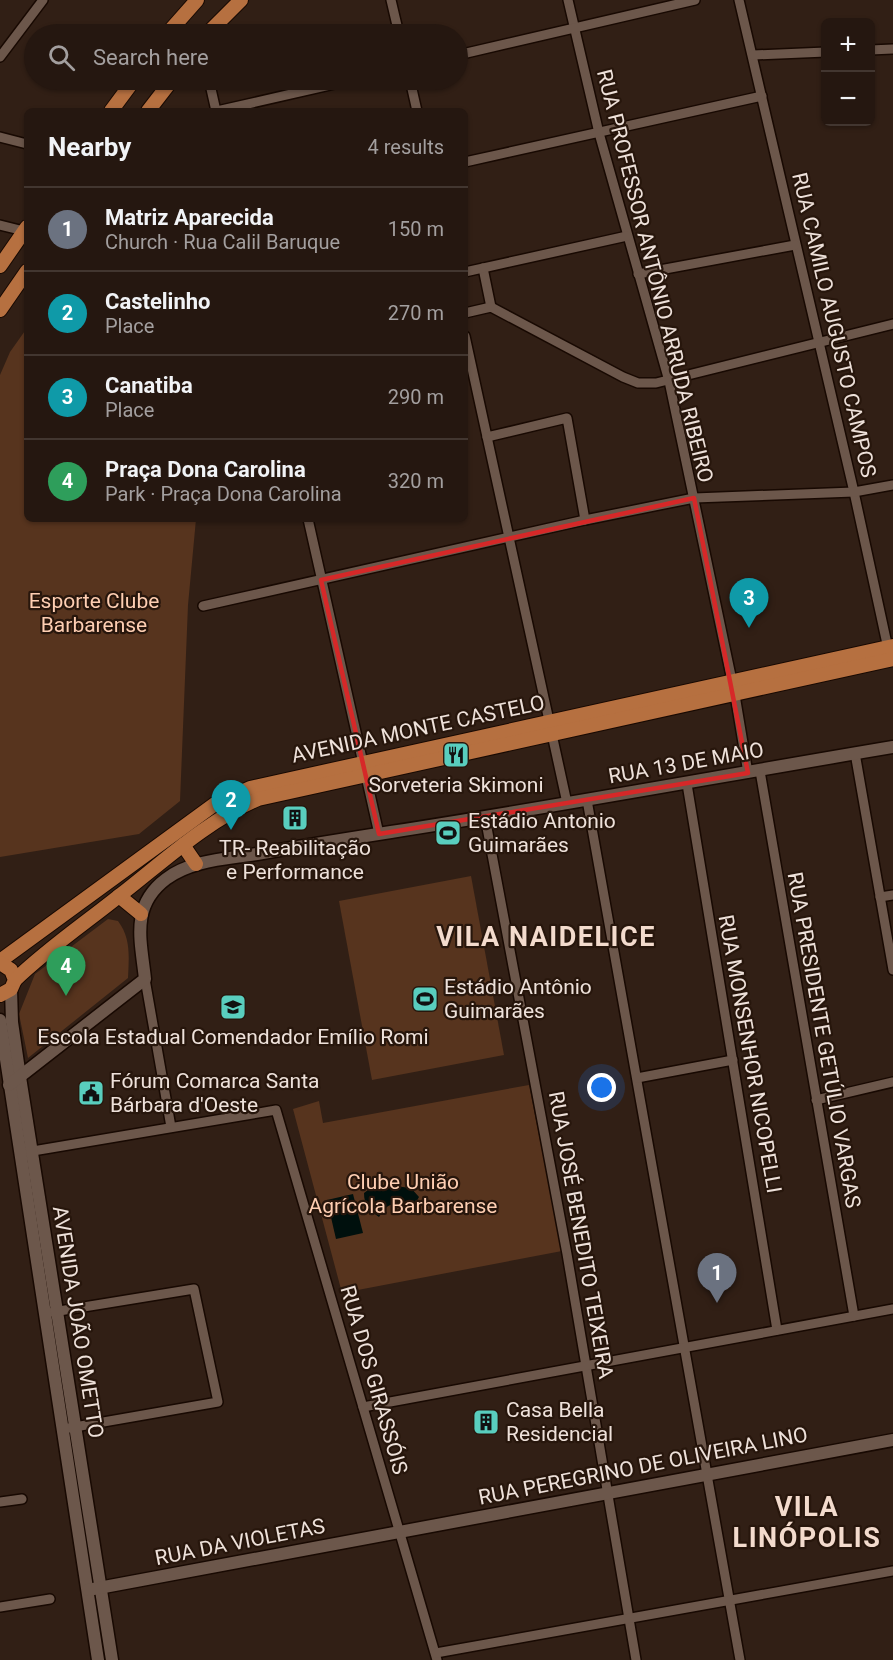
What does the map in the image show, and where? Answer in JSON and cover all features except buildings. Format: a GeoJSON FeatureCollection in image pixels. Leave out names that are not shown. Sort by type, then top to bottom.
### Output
{"type":"FeatureCollection","features":[{"type":"Feature","properties":{"kind":"main road"},"geometry":{"type":"LineString","coordinates":[[176,24],[197,0]]}},
{"type":"Feature","properties":{"kind":"main road"},"geometry":{"type":"LineString","coordinates":[[217,24],[241,0]]}},
{"type":"Feature","properties":{"kind":"main road"},"geometry":{"type":"LineString","coordinates":[[113,108],[127,90]]}},
{"type":"Feature","properties":{"kind":"main road"},"geometry":{"type":"LineString","coordinates":[[150,108],[164,90]]}},
{"type":"Feature","properties":{"kind":"main road"},"geometry":{"type":"LineString","coordinates":[[0,266],[24,230]]}},
{"type":"Feature","properties":{"kind":"main road"},"geometry":{"type":"LineString","coordinates":[[0,310],[24,275]]}},
{"type":"Feature","properties":{"kind":"main road","name":"AVENIDA MONTE CASTELO"},"geometry":{"type":"LineString","coordinates":[[9,988],[39,957],[183,845],[221,818],[258,799],[364,770],[551,728],[732,681],[891,653]]}},
{"type":"Feature","properties":{"kind":"main road","name":"AVENIDA MONTE CASTELO"},"geometry":{"type":"LineString","coordinates":[[551,728],[735,695],[891,653]]}},
{"type":"Feature","properties":{"kind":"main road","name":"AVENIDA MONTE CASTELO"},"geometry":{"type":"LineString","coordinates":[[0,962],[215,804],[250,788],[268,783],[364,770]]}},
{"type":"Feature","properties":{"kind":"main road"},"geometry":{"type":"LineString","coordinates":[[183,845],[196,864]]}},
{"type":"Feature","properties":{"kind":"main road"},"geometry":{"type":"LineString","coordinates":[[120,896],[141,914]]}},
{"type":"Feature","properties":{"kind":"main road"},"geometry":{"type":"LineString","coordinates":[[0,962],[11,970],[9,988]]}},
{"type":"Feature","properties":{"kind":"street"},"geometry":{"type":"LineString","coordinates":[[25,24],[43,0]]}},
{"type":"Feature","properties":{"kind":"street"},"geometry":{"type":"LineString","coordinates":[[391,0],[397,24]]}},
{"type":"Feature","properties":{"kind":"street","name":"RUA PROFESSOR ANTÔNIO ARRUDA RIBEIRO"},"geometry":{"type":"LineString","coordinates":[[568,0],[599,133],[669,381],[735,695],[754,772]]}},
{"type":"Feature","properties":{"kind":"street"},"geometry":{"type":"LineString","coordinates":[[468,53],[696,0]]}},
{"type":"Feature","properties":{"kind":"street","name":"RUA CAMILO AUGUSTO CAMPOS"},"geometry":{"type":"LineString","coordinates":[[739,0],[891,653]]}},
{"type":"Feature","properties":{"kind":"street"},"geometry":{"type":"LineString","coordinates":[[0,57],[24,25]]}},
{"type":"Feature","properties":{"kind":"street"},"geometry":{"type":"LineString","coordinates":[[875,50],[893,49]]}},
{"type":"Feature","properties":{"kind":"street"},"geometry":{"type":"LineString","coordinates":[[753,55],[821,52]]}},
{"type":"Feature","properties":{"kind":"street"},"geometry":{"type":"LineString","coordinates":[[211,90],[215,108]]}},
{"type":"Feature","properties":{"kind":"street"},"geometry":{"type":"LineString","coordinates":[[229,108],[308,90]]}},
{"type":"Feature","properties":{"kind":"street"},"geometry":{"type":"LineString","coordinates":[[412,90],[416,108]]}},
{"type":"Feature","properties":{"kind":"street"},"geometry":{"type":"LineString","coordinates":[[468,161],[762,96]]}},
{"type":"Feature","properties":{"kind":"street"},"geometry":{"type":"LineString","coordinates":[[0,137],[24,143]]}},
{"type":"Feature","properties":{"kind":"street"},"geometry":{"type":"LineString","coordinates":[[0,225],[24,229]]}},
{"type":"Feature","properties":{"kind":"street"},"geometry":{"type":"LineString","coordinates":[[468,271],[627,236]]}},
{"type":"Feature","properties":{"kind":"street"},"geometry":{"type":"LineString","coordinates":[[638,274],[795,245]]}},
{"type":"Feature","properties":{"kind":"street"},"geometry":{"type":"LineString","coordinates":[[483,268],[491,307]]}},
{"type":"Feature","properties":{"kind":"street"},"geometry":{"type":"LineString","coordinates":[[468,312],[491,307],[638,383],[669,381],[893,324]]}},
{"type":"Feature","properties":{"kind":"street"},"geometry":{"type":"LineString","coordinates":[[468,358],[510,537],[567,803]]}},
{"type":"Feature","properties":{"kind":"street"},"geometry":{"type":"LineString","coordinates":[[487,436],[567,418],[585,520]]}},
{"type":"Feature","properties":{"kind":"street"},"geometry":{"type":"LineString","coordinates":[[203,606],[585,520],[694,498],[854,492],[893,485]]}},
{"type":"Feature","properties":{"kind":"street"},"geometry":{"type":"LineString","coordinates":[[309,522],[379,834]]}},
{"type":"Feature","properties":{"kind":"street","name":"RUA 13 DE MAIO"},"geometry":{"type":"LineString","coordinates":[[141,914],[150,896],[165,879],[179,870],[196,864],[687,784],[893,747]]}},
{"type":"Feature","properties":{"kind":"street"},"geometry":{"type":"LineString","coordinates":[[855,753],[893,970]]}},
{"type":"Feature","properties":{"kind":"street","name":"RUA PRESIDENTE GETÚLIO VARGAS"},"geometry":{"type":"LineString","coordinates":[[754,772],[854,1316]]}},
{"type":"Feature","properties":{"kind":"street","name":"RUA MONSENHOR NICOPELLI"},"geometry":{"type":"LineString","coordinates":[[687,784],[777,1330]]}},
{"type":"Feature","properties":{"kind":"street"},"geometry":{"type":"LineString","coordinates":[[587,800],[740,1660]]}},
{"type":"Feature","properties":{"kind":"street","name":"RUA JOSÉ BENEDITO TEIXEIRA"},"geometry":{"type":"LineString","coordinates":[[485,817],[567,1254],[636,1660]]}},
{"type":"Feature","properties":{"kind":"street"},"geometry":{"type":"LineString","coordinates":[[880,897],[893,895]]}},
{"type":"Feature","properties":{"kind":"street"},"geometry":{"type":"LineString","coordinates":[[26,1153],[171,1127],[145,979],[141,914]]}},
{"type":"Feature","properties":{"kind":"street"},"geometry":{"type":"LineString","coordinates":[[9,1085],[145,979]]}},
{"type":"Feature","properties":{"kind":"street","name":"AVENIDA JOÃO OMETTO"},"geometry":{"type":"LineString","coordinates":[[9,988],[20,1077],[26,1153],[95,1589],[112,1660]]}},
{"type":"Feature","properties":{"kind":"street","name":"AVENIDA JOÃO OMETTO"},"geometry":{"type":"LineString","coordinates":[[0,1020],[9,1085],[26,1153]]}},
{"type":"Feature","properties":{"kind":"street"},"geometry":{"type":"LineString","coordinates":[[637,1078],[733,1060]]}},
{"type":"Feature","properties":{"kind":"street"},"geometry":{"type":"LineString","coordinates":[[816,1100],[893,1082]]}},
{"type":"Feature","properties":{"kind":"street","name":"RUA DOS GIRASSÓIS"},"geometry":{"type":"LineString","coordinates":[[171,1127],[276,1110],[437,1657]]}},
{"type":"Feature","properties":{"kind":"street"},"geometry":{"type":"LineString","coordinates":[[51,1313],[194,1289],[218,1402],[69,1428]]}},
{"type":"Feature","properties":{"kind":"street"},"geometry":{"type":"LineString","coordinates":[[363,1407],[893,1309]]}},
{"type":"Feature","properties":{"kind":"street","name":"RUA PEREGRINO DE OLIVEIRA LINO"},"geometry":{"type":"LineString","coordinates":[[399,1531],[893,1440]]}},
{"type":"Feature","properties":{"kind":"street"},"geometry":{"type":"LineString","coordinates":[[0,1502],[22,1499]]}},
{"type":"Feature","properties":{"kind":"street","name":"RUA DA VIOLETAS"},"geometry":{"type":"LineString","coordinates":[[95,1589],[399,1531]]}},
{"type":"Feature","properties":{"kind":"street"},"geometry":{"type":"LineString","coordinates":[[437,1657],[628,1617],[893,1571]]}},
{"type":"Feature","properties":{"kind":"street","name":"AVENIDA JOÃO OMETTO"},"geometry":{"type":"LineString","coordinates":[[95,1589],[98,1660]]}},
{"type":"Feature","properties":{"kind":"street"},"geometry":{"type":"LineString","coordinates":[[0,1607],[50,1599]]}},
{"type":"Feature","properties":{"kind":"highlighted area"},"geometry":{"type":"Polygon","coordinates":[[[694,498],[748,773],[379,834],[321,580],[694,498]]]}},
{"type":"Feature","properties":{"kind":"green space","name":"Esporte Clube Barbarense"},"geometry":{"type":"Polygon","coordinates":[[[24,332],[24,522],[196,522],[188,605],[180,801],[139,834],[0,857],[0,375],[10,352],[24,332]]]}},
{"type":"Feature","properties":{"kind":"green space","name":"Estádio Antônio Guimarães"},"geometry":{"type":"Polygon","coordinates":[[[471,876],[504,1055],[372,1080],[339,901],[471,876]]]}},
{"type":"Feature","properties":{"kind":"green space"},"geometry":{"type":"Polygon","coordinates":[[[108,919],[118,921],[125,934],[128,948],[128,978],[28,1058],[19,1014],[35,974],[108,919]]]}},
{"type":"Feature","properties":{"kind":"green space","name":"Clube União Agrícola Barbarense"},"geometry":{"type":"Polygon","coordinates":[[[529,1085],[562,1251],[342,1293],[293,1109],[319,1101],[323,1123],[529,1085]]]}},
{"type":"Feature","properties":{"kind":"shaded area"},"geometry":{"type":"Polygon","coordinates":[[[386,1185],[411,1188],[419,1197],[409,1208],[395,1204],[388,1206],[379,1217],[368,1207],[364,1193],[372,1187],[386,1185]]]}},
{"type":"Feature","properties":{"kind":"shaded area"},"geometry":{"type":"Polygon","coordinates":[[[353,1194],[363,1233],[336,1239],[327,1200],[353,1194]]]}},
{"type":"Feature","properties":{"kind":"place","name":"Canatiba"},"geometry":{"type":"Point","coordinates":[749,628]}},
{"type":"Feature","properties":{"kind":"place","name":"Sorveteria Skimoni"},"geometry":{"type":"Point","coordinates":[456,755]}},
{"type":"Feature","properties":{"kind":"place","name":"TR- Reabilitação e Performance"},"geometry":{"type":"Point","coordinates":[295,818]}},
{"type":"Feature","properties":{"kind":"place","name":"Castelinho"},"geometry":{"type":"Point","coordinates":[231,830]}},
{"type":"Feature","properties":{"kind":"place","name":"Estádio Antonio Guimarães"},"geometry":{"type":"Point","coordinates":[448,833]}},
{"type":"Feature","properties":{"kind":"place","name":"Praça Dona Carolina"},"geometry":{"type":"Point","coordinates":[66,996]}},
{"type":"Feature","properties":{"kind":"place","name":"Estádio Antônio Guimarães"},"geometry":{"type":"Point","coordinates":[425,999]}},
{"type":"Feature","properties":{"kind":"place","name":"Escola Estadual Comendador Emílio Romi"},"geometry":{"type":"Point","coordinates":[233,1007]}},
{"type":"Feature","properties":{"kind":"place","name":"Fórum Comarca Santa Bárbara d'Oeste"},"geometry":{"type":"Point","coordinates":[91,1093]}},
{"type":"Feature","properties":{"kind":"place","name":"Matriz Aparecida"},"geometry":{"type":"Point","coordinates":[717,1303]}},
{"type":"Feature","properties":{"kind":"place","name":"Casa Bella Residencial"},"geometry":{"type":"Point","coordinates":[486,1422]}},
{"type":"Feature","properties":{"kind":"district","name":"VILA NAIDELICE"},"geometry":{"type":"Point","coordinates":[546,937]}},
{"type":"Feature","properties":{"kind":"district","name":"VILA LINÓPOLIS"},"geometry":{"type":"Point","coordinates":[807,1522]}}]}
